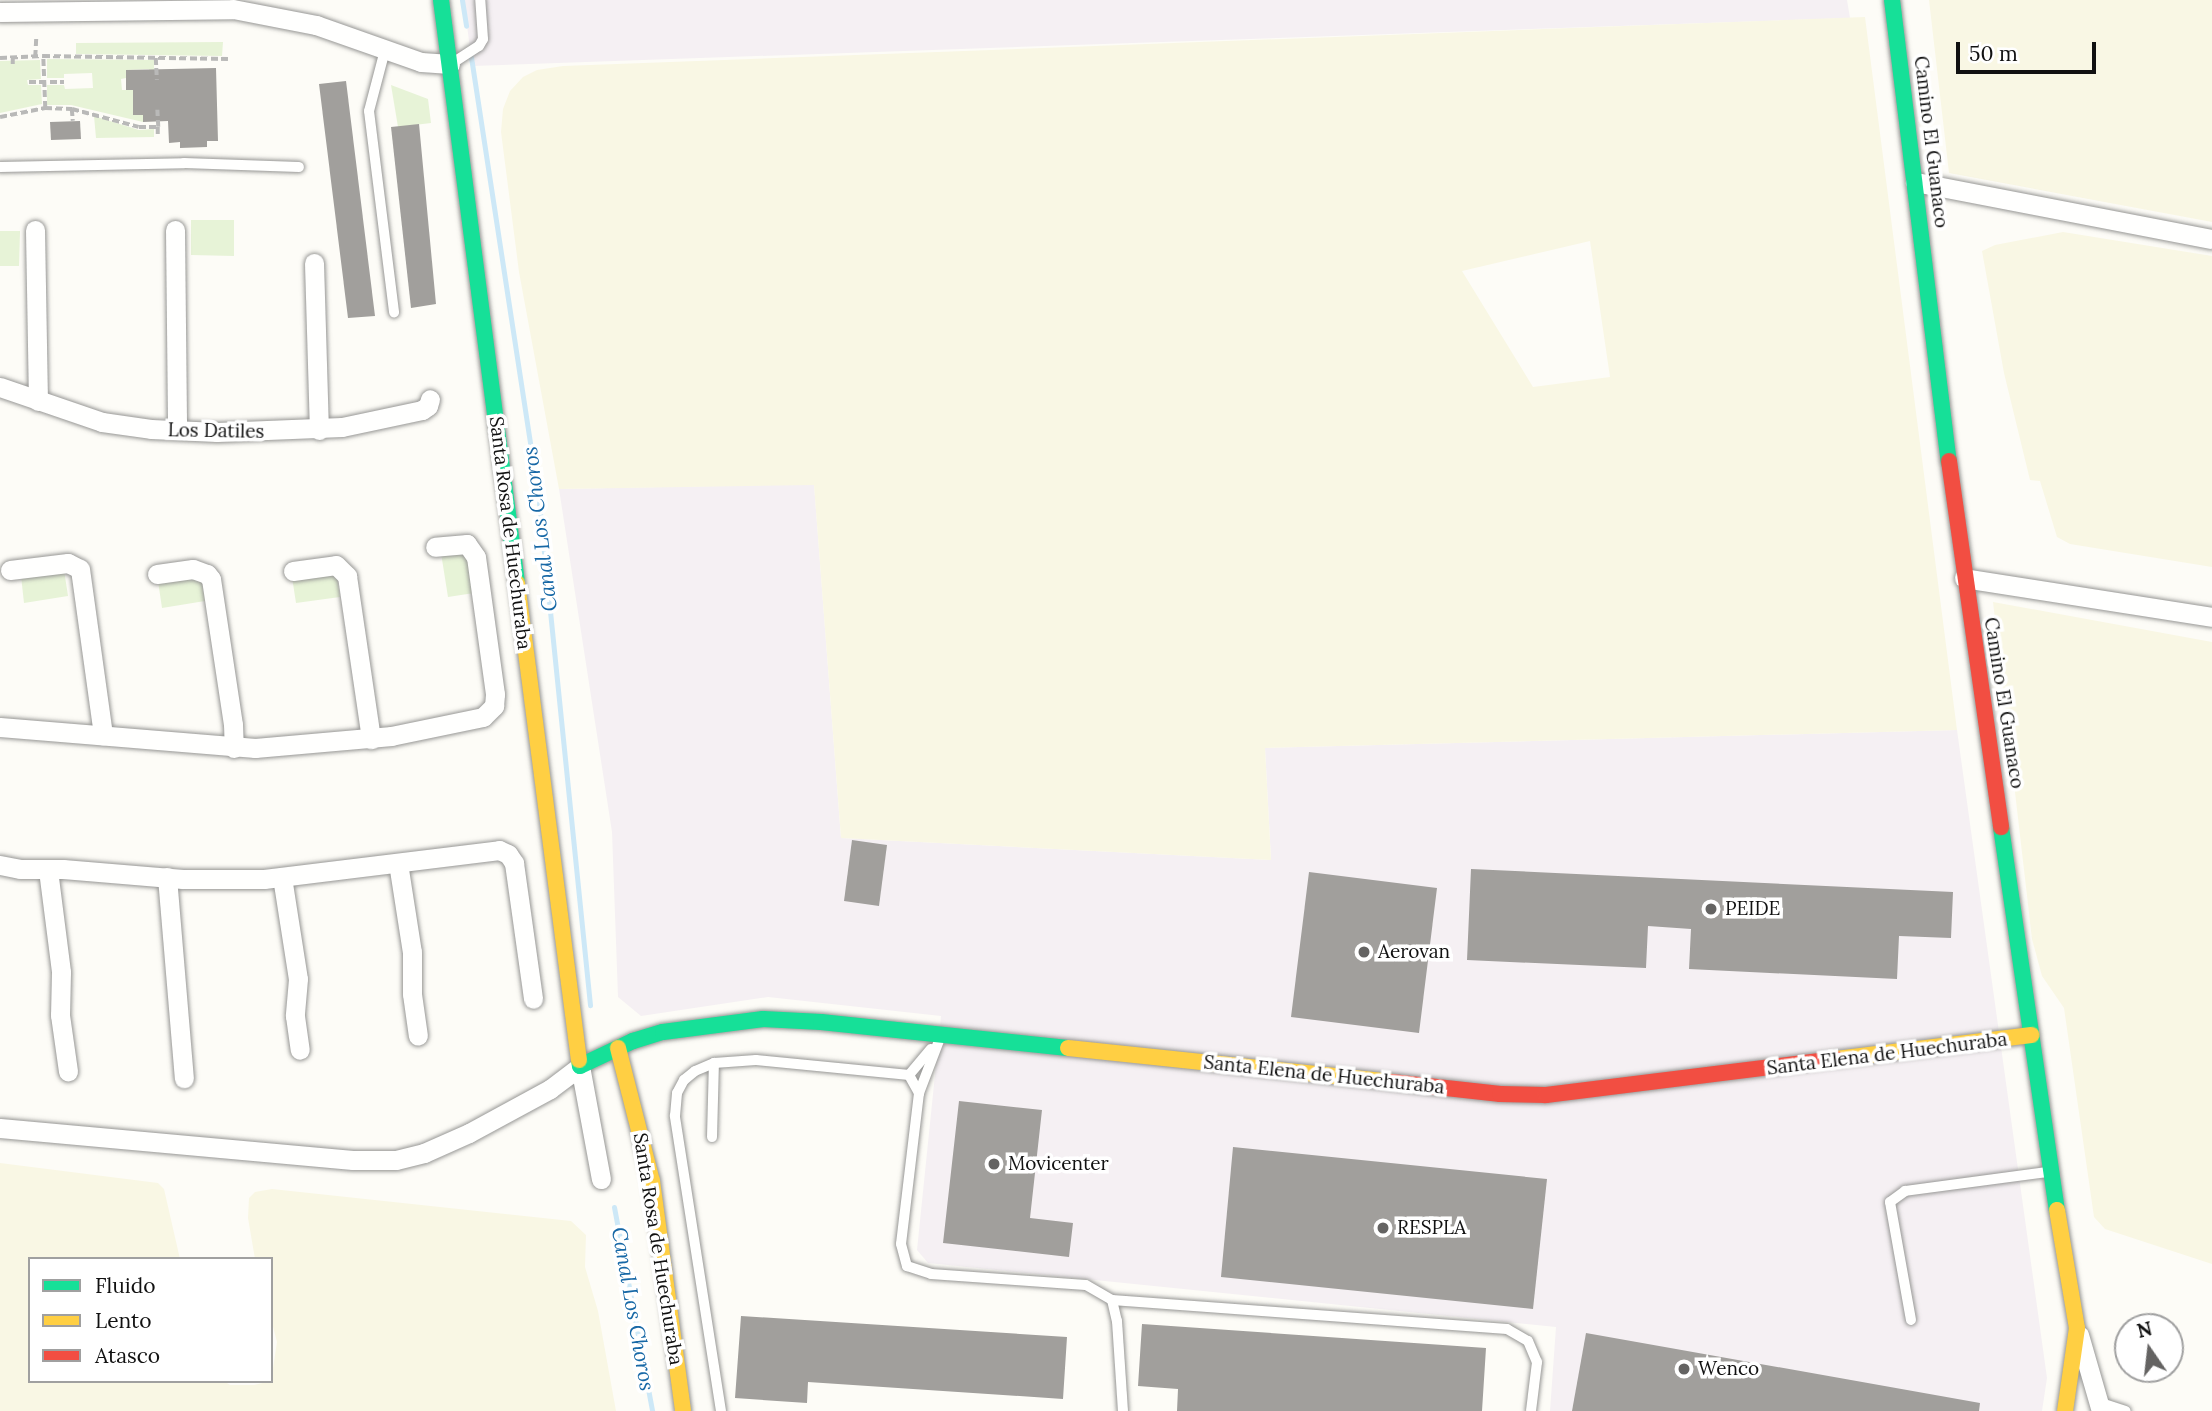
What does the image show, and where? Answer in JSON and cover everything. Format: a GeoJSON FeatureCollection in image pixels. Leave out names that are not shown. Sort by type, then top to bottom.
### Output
{"type":"FeatureCollection","features":[{"type":"Feature","properties":{"kind":"street","name":"Santa Rosa de Huechuraba"},"geometry":{"type":"LineString","coordinates":[[441,0],[580,1066],[601,1179]]}},
{"type":"Feature","properties":{"kind":"street","name":"Camino El Guanaco"},"geometry":{"type":"LineString","coordinates":[[1892,0],[1964,578],[2051,1172],[2077,1328],[2065,1411]]}},
{"type":"Feature","properties":{"kind":"street"},"geometry":{"type":"LineString","coordinates":[[0,12],[233,9],[295,20],[421,62],[450,64]]}},
{"type":"Feature","properties":{"kind":"street"},"geometry":{"type":"LineString","coordinates":[[1914,182],[2212,239]]}},
{"type":"Feature","properties":{"kind":"street"},"geometry":{"type":"LineString","coordinates":[[35,230],[38,401]]}},
{"type":"Feature","properties":{"kind":"street"},"geometry":{"type":"LineString","coordinates":[[175,230],[177,430]]}},
{"type":"Feature","properties":{"kind":"street"},"geometry":{"type":"LineString","coordinates":[[314,263],[319,430]]}},
{"type":"Feature","properties":{"kind":"street","name":"Los Datiles"},"geometry":{"type":"LineString","coordinates":[[0,387],[102,422],[177,430],[319,430],[422,410],[428,406],[430,399]]}},
{"type":"Feature","properties":{"kind":"street"},"geometry":{"type":"LineString","coordinates":[[0,727],[44,733],[103,734],[234,748],[370,739],[478,719],[487,715],[494,706],[495,685],[474,552],[467,544],[435,547]]}},
{"type":"Feature","properties":{"kind":"street"},"geometry":{"type":"LineString","coordinates":[[10,570],[68,563],[79,569],[103,734]]}},
{"type":"Feature","properties":{"kind":"street"},"geometry":{"type":"LineString","coordinates":[[293,570],[336,565],[347,576],[370,739]]}},
{"type":"Feature","properties":{"kind":"street"},"geometry":{"type":"LineString","coordinates":[[157,574],[193,569],[211,579],[233,724],[234,748]]}},
{"type":"Feature","properties":{"kind":"street"},"geometry":{"type":"LineString","coordinates":[[1964,578],[2212,617]]}},
{"type":"Feature","properties":{"kind":"street"},"geometry":{"type":"LineString","coordinates":[[0,741],[44,733]]}},
{"type":"Feature","properties":{"kind":"street"},"geometry":{"type":"LineString","coordinates":[[0,865],[20,869],[167,877],[282,877],[494,850],[508,854],[515,869],[533,999]]}},
{"type":"Feature","properties":{"kind":"street"},"geometry":{"type":"LineString","coordinates":[[398,863],[411,952],[412,995],[418,1036]]}},
{"type":"Feature","properties":{"kind":"street"},"geometry":{"type":"LineString","coordinates":[[0,877],[20,869]]}},
{"type":"Feature","properties":{"kind":"street"},"geometry":{"type":"LineString","coordinates":[[48,870],[61,972],[61,1015],[68,1071]]}},
{"type":"Feature","properties":{"kind":"street"},"geometry":{"type":"LineString","coordinates":[[167,877],[184,1078]]}},
{"type":"Feature","properties":{"kind":"street"},"geometry":{"type":"LineString","coordinates":[[282,877],[298,979],[295,1016],[300,1050]]}},
{"type":"Feature","properties":{"kind":"street","name":"Santa Elena de Huechuraba"},"geometry":{"type":"LineString","coordinates":[[618,1048],[663,1032],[763,1019],[821,1022],[1522,1095],[1575,1093],[2032,1035]]}},
{"type":"Feature","properties":{"kind":"street","name":"Santa Rosa de Huechuraba"},"geometry":{"type":"LineString","coordinates":[[618,1048],[652,1181],[683,1411]]}},
{"type":"Feature","properties":{"kind":"street"},"geometry":{"type":"LineString","coordinates":[[0,1128],[353,1160],[396,1160],[424,1153],[469,1133],[550,1089],[580,1066],[618,1048]]}},
{"type":"Feature","properties":{"kind":"street"},"geometry":{"type":"LineString","coordinates":[[2077,1328],[2099,1407]]}},
{"type":"Feature","properties":{"kind":"lane"},"geometry":{"type":"LineString","coordinates":[[450,64],[479,46],[483,39],[480,0]]}},
{"type":"Feature","properties":{"kind":"lane"},"geometry":{"type":"LineString","coordinates":[[385,50],[369,111],[394,312]]}},
{"type":"Feature","properties":{"kind":"lane"},"geometry":{"type":"LineString","coordinates":[[0,167],[184,163],[299,167]]}},
{"type":"Feature","properties":{"kind":"lane"},"geometry":{"type":"LineString","coordinates":[[909,1075],[929,1052],[939,1034]]}},
{"type":"Feature","properties":{"kind":"lane"},"geometry":{"type":"LineString","coordinates":[[939,1034],[919,1093],[901,1244],[907,1266],[931,1274],[1086,1285],[1112,1300],[1507,1329],[1528,1341],[1537,1362],[1531,1411]]}},
{"type":"Feature","properties":{"kind":"lane"},"geometry":{"type":"LineString","coordinates":[[721,1411],[676,1116],[677,1093],[684,1080],[695,1070],[714,1063],[756,1060],[909,1075]]}},
{"type":"Feature","properties":{"kind":"lane"},"geometry":{"type":"LineString","coordinates":[[712,1137],[714,1063]]}},
{"type":"Feature","properties":{"kind":"lane"},"geometry":{"type":"LineString","coordinates":[[909,1075],[919,1093]]}},
{"type":"Feature","properties":{"kind":"lane"},"geometry":{"type":"LineString","coordinates":[[1911,1320],[1890,1202],[1905,1191],[2051,1172]]}},
{"type":"Feature","properties":{"kind":"lane"},"geometry":{"type":"LineString","coordinates":[[1112,1300],[1117,1321],[1123,1411]]}},
{"type":"Feature","properties":{"kind":"lane"},"geometry":{"type":"LineString","coordinates":[[2099,1407],[2126,1411]]}},
{"type":"Feature","properties":{"kind":"path"},"geometry":{"type":"LineString","coordinates":[[35,57],[36,38]]}},
{"type":"Feature","properties":{"kind":"path"},"geometry":{"type":"LineString","coordinates":[[13,57],[13,67]]}},
{"type":"Feature","properties":{"kind":"path"},"geometry":{"type":"LineString","coordinates":[[43,57],[45,108]]}},
{"type":"Feature","properties":{"kind":"path"},"geometry":{"type":"LineString","coordinates":[[0,58],[228,59]]}},
{"type":"Feature","properties":{"kind":"path"},"geometry":{"type":"LineString","coordinates":[[156,58],[157,80]]}},
{"type":"Feature","properties":{"kind":"path"},"geometry":{"type":"LineString","coordinates":[[29,82],[64,82]]}},
{"type":"Feature","properties":{"kind":"path"},"geometry":{"type":"LineString","coordinates":[[0,117],[45,108],[72,109],[139,127],[158,127]]}},
{"type":"Feature","properties":{"kind":"path"},"geometry":{"type":"LineString","coordinates":[[72,109],[73,121]]}},
{"type":"Feature","properties":{"kind":"path"},"geometry":{"type":"LineString","coordinates":[[157,110],[158,137]]}},
{"type":"Feature","properties":{"kind":"shaded area"},"geometry":{"type":"Polygon","coordinates":[[[464,0],[1847,0],[1850,18],[472,66],[464,0]]]}},
{"type":"Feature","properties":{"kind":"shaded area"},"geometry":{"type":"Polygon","coordinates":[[[1929,0],[2212,0],[2212,222],[1949,173],[1929,0]]]}},
{"type":"Feature","properties":{"kind":"shaded area"},"geometry":{"type":"Polygon","coordinates":[[[1865,17],[1957,730],[1265,748],[1271,860],[841,838],[814,485],[559,489],[519,272],[501,132],[503,109],[510,91],[523,77],[537,70],[563,66],[1865,17]],[[1590,241],[1462,271],[1533,387],[1610,377],[1590,241]]]}},
{"type":"Feature","properties":{"kind":"shaded area"},"geometry":{"type":"Polygon","coordinates":[[[2063,232],[2212,256],[2212,567],[2070,544],[2057,537],[2040,481],[2030,480],[2004,373],[1982,251],[1995,245],[2063,232]]]}},
{"type":"Feature","properties":{"kind":"shaded area"},"geometry":{"type":"Polygon","coordinates":[[[814,484],[841,838],[1271,860],[1265,748],[1957,730],[2047,1378],[2042,1411],[1550,1411],[1556,1327],[928,1263],[917,1250],[941,1016],[768,997],[641,1016],[618,997],[612,832],[559,489],[814,484]]]}},
{"type":"Feature","properties":{"kind":"shaded area"},"geometry":{"type":"Polygon","coordinates":[[[1993,602],[2212,642],[2212,1264],[2105,1229],[2094,1217],[2064,1008],[2042,976],[2032,939],[1993,602]]]}},
{"type":"Feature","properties":{"kind":"shaded area"},"geometry":{"type":"Polygon","coordinates":[[[0,1163],[158,1183],[164,1189],[180,1257],[28,1257],[28,1383],[273,1383],[277,1342],[273,1327],[273,1257],[255,1257],[248,1218],[249,1198],[255,1192],[272,1189],[571,1221],[586,1235],[585,1267],[598,1311],[616,1411],[0,1411],[0,1163]]]}},
{"type":"Feature","properties":{"kind":"green space"},"geometry":{"type":"Polygon","coordinates":[[[223,42],[222,56],[76,54],[76,43],[223,42]]]}},
{"type":"Feature","properties":{"kind":"green space"},"geometry":{"type":"Polygon","coordinates":[[[47,59],[154,60],[154,80],[149,69],[126,70],[126,78],[121,79],[122,90],[133,90],[134,115],[143,115],[143,122],[71,105],[47,105],[47,85],[64,85],[65,89],[93,88],[92,73],[47,78],[47,59]]]}},
{"type":"Feature","properties":{"kind":"green space"},"geometry":{"type":"Polygon","coordinates":[[[40,60],[41,79],[27,80],[28,85],[41,85],[42,104],[0,113],[0,61],[40,60]]]}},
{"type":"Feature","properties":{"kind":"green space"},"geometry":{"type":"Polygon","coordinates":[[[391,85],[428,99],[431,123],[398,127],[391,85]]]}},
{"type":"Feature","properties":{"kind":"green space"},"geometry":{"type":"Polygon","coordinates":[[[94,116],[139,130],[154,129],[154,137],[96,138],[94,116]]]}},
{"type":"Feature","properties":{"kind":"green space"},"geometry":{"type":"Polygon","coordinates":[[[191,220],[234,220],[234,256],[191,255],[191,220]]]}},
{"type":"Feature","properties":{"kind":"green space"},"geometry":{"type":"Polygon","coordinates":[[[0,231],[20,231],[19,266],[0,266],[0,231]]]}},
{"type":"Feature","properties":{"kind":"green space"},"geometry":{"type":"Polygon","coordinates":[[[467,549],[474,593],[448,597],[441,553],[467,549]]]}},
{"type":"Feature","properties":{"kind":"green space"},"geometry":{"type":"Polygon","coordinates":[[[64,570],[68,596],[24,603],[21,576],[64,570]]]}},
{"type":"Feature","properties":{"kind":"green space"},"geometry":{"type":"Polygon","coordinates":[[[336,571],[340,597],[296,603],[292,577],[336,571]]]}},
{"type":"Feature","properties":{"kind":"green space"},"geometry":{"type":"Polygon","coordinates":[[[201,575],[205,601],[162,608],[158,581],[201,575]]]}},
{"type":"Feature","properties":{"kind":"building"},"geometry":{"type":"Polygon","coordinates":[[[216,68],[218,141],[207,141],[207,147],[180,148],[180,142],[169,143],[168,121],[143,122],[143,115],[133,115],[133,90],[126,90],[126,70],[216,68]]]}},
{"type":"Feature","properties":{"kind":"building"},"geometry":{"type":"Polygon","coordinates":[[[346,81],[375,316],[348,318],[319,84],[346,81]]]}},
{"type":"Feature","properties":{"kind":"building"},"geometry":{"type":"Polygon","coordinates":[[[80,121],[81,139],[51,140],[50,122],[80,121]]]}},
{"type":"Feature","properties":{"kind":"building"},"geometry":{"type":"Polygon","coordinates":[[[419,124],[436,304],[411,308],[391,127],[419,124]]]}},
{"type":"Feature","properties":{"kind":"building"},"geometry":{"type":"Polygon","coordinates":[[[852,840],[887,845],[879,906],[844,901],[852,840]]]}},
{"type":"Feature","properties":{"kind":"building","name":"PEIDE"},"geometry":{"type":"Polygon","coordinates":[[[1471,869],[1953,892],[1951,938],[1899,936],[1897,979],[1689,969],[1691,929],[1648,926],[1646,968],[1467,960],[1471,869]]]}},
{"type":"Feature","properties":{"kind":"building","name":"Aerovan"},"geometry":{"type":"Polygon","coordinates":[[[1309,872],[1437,888],[1419,1033],[1291,1017],[1309,872]]]}},
{"type":"Feature","properties":{"kind":"building","name":"Movicenter"},"geometry":{"type":"Polygon","coordinates":[[[959,1101],[1042,1110],[1030,1218],[1073,1223],[1069,1257],[943,1243],[959,1101]]]}},
{"type":"Feature","properties":{"kind":"building","name":"RESPLA"},"geometry":{"type":"Polygon","coordinates":[[[1233,1147],[1547,1179],[1533,1309],[1221,1277],[1233,1147]]]}},
{"type":"Feature","properties":{"kind":"building"},"geometry":{"type":"Polygon","coordinates":[[[741,1316],[1067,1337],[1063,1399],[808,1382],[807,1403],[735,1398],[741,1316]]]}},
{"type":"Feature","properties":{"kind":"building"},"geometry":{"type":"Polygon","coordinates":[[[1142,1324],[1486,1348],[1482,1411],[1177,1411],[1178,1389],[1138,1386],[1142,1324]]]}},
{"type":"Feature","properties":{"kind":"building","name":"Wenco"},"geometry":{"type":"Polygon","coordinates":[[[1586,1333],[1980,1403],[1979,1411],[1572,1411],[1586,1333]]]}},
{"type":"Feature","properties":{"kind":"waterway","name":"Canal Los Choros"},"geometry":{"type":"LineString","coordinates":[[462,0],[466,26]]}},
{"type":"Feature","properties":{"kind":"waterway","name":"Canal Los Choros"},"geometry":{"type":"LineString","coordinates":[[471,57],[538,493],[590,1005]]}},
{"type":"Feature","properties":{"kind":"waterway","name":"Canal Los Choros"},"geometry":{"type":"LineString","coordinates":[[614,1207],[652,1411]]}},
{"type":"Feature","properties":{"kind":"traffic: fast"},"geometry":{"type":"LineString","coordinates":[[441,0],[517,583]]}},
{"type":"Feature","properties":{"kind":"traffic: fast"},"geometry":{"type":"LineString","coordinates":[[1892,0],[1949,461]]}},
{"type":"Feature","properties":{"kind":"traffic: fast"},"geometry":{"type":"LineString","coordinates":[[2001,827],[2057,1210]]}},
{"type":"Feature","properties":{"kind":"traffic: fast"},"geometry":{"type":"LineString","coordinates":[[579,1060],[580,1066],[633,1041],[663,1032],[763,1019],[821,1022],[1068,1048]]}},
{"type":"Feature","properties":{"kind":"traffic: slow"},"geometry":{"type":"LineString","coordinates":[[517,583],[579,1060]]}},
{"type":"Feature","properties":{"kind":"traffic: slow"},"geometry":{"type":"LineString","coordinates":[[1836,1059],[2032,1035]]}},
{"type":"Feature","properties":{"kind":"traffic: slow"},"geometry":{"type":"LineString","coordinates":[[618,1048],[652,1181],[683,1411]]}},
{"type":"Feature","properties":{"kind":"traffic: slow"},"geometry":{"type":"LineString","coordinates":[[1068,1048],[1392,1082]]}},
{"type":"Feature","properties":{"kind":"traffic: slow"},"geometry":{"type":"LineString","coordinates":[[2057,1210],[2077,1328],[2065,1411]]}},
{"type":"Feature","properties":{"kind":"traffic: jam"},"geometry":{"type":"LineString","coordinates":[[1949,461],[2001,827]]}},
{"type":"Feature","properties":{"kind":"traffic: jam"},"geometry":{"type":"LineString","coordinates":[[1392,1082],[1500,1094],[1546,1095],[1836,1059]]}},
{"type":"Feature","properties":{"kind":"place","name":"PEIDE"},"geometry":{"type":"Point","coordinates":[1711,909]}},
{"type":"Feature","properties":{"kind":"place","name":"Aerovan"},"geometry":{"type":"Point","coordinates":[1364,952]}},
{"type":"Feature","properties":{"kind":"place","name":"Movicenter"},"geometry":{"type":"Point","coordinates":[994,1164]}},
{"type":"Feature","properties":{"kind":"place","name":"RESPLA"},"geometry":{"type":"Point","coordinates":[1383,1228]}},
{"type":"Feature","properties":{"kind":"place","name":"Wenco"},"geometry":{"type":"Point","coordinates":[1684,1369]}}]}
